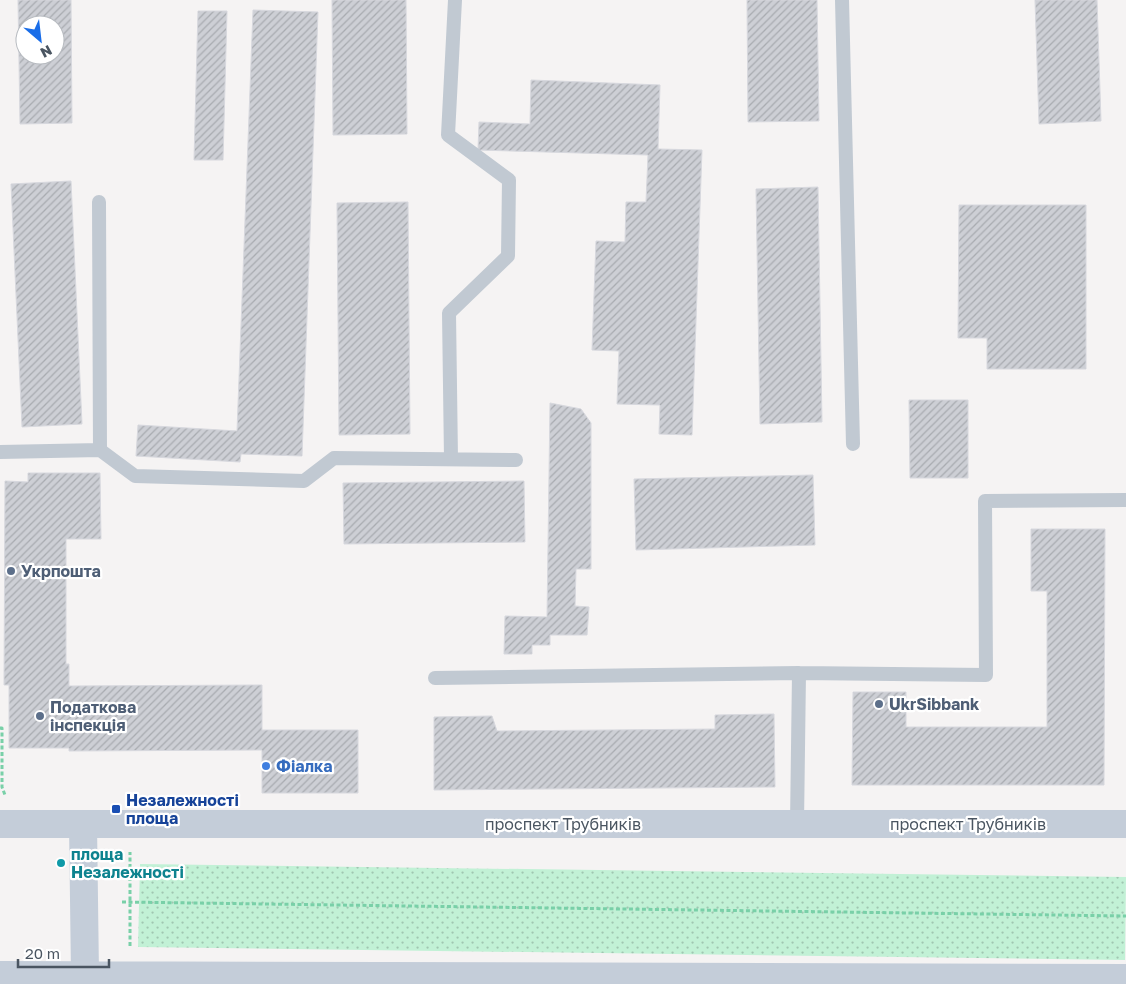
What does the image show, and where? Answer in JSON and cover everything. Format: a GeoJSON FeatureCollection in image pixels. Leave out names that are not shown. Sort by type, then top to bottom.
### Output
{"type":"FeatureCollection","features":[{"type":"Feature","properties":{"kind":"main road","name":"проспект Трубників"},"geometry":{"type":"LineString","coordinates":[[4,812],[83,824],[1126,824]]}},
{"type":"Feature","properties":{"kind":"main road"},"geometry":{"type":"LineString","coordinates":[[83,824],[85,975]]}},
{"type":"Feature","properties":{"kind":"main road"},"geometry":{"type":"LineString","coordinates":[[0,975],[130,977],[1126,978]]}},
{"type":"Feature","properties":{"kind":"lane"},"geometry":{"type":"LineString","coordinates":[[451,459],[449,313],[508,256],[509,180],[448,135],[455,0]]}},
{"type":"Feature","properties":{"kind":"lane"},"geometry":{"type":"LineString","coordinates":[[842,0],[852,444]]}},
{"type":"Feature","properties":{"kind":"lane"},"geometry":{"type":"LineString","coordinates":[[99,202],[100,450]]}},
{"type":"Feature","properties":{"kind":"lane"},"geometry":{"type":"LineString","coordinates":[[0,452],[100,450],[135,476],[304,481],[334,458],[516,460]]}},
{"type":"Feature","properties":{"kind":"lane"},"geometry":{"type":"LineString","coordinates":[[435,678],[798,672],[986,674],[985,501],[1126,500]]}},
{"type":"Feature","properties":{"kind":"lane"},"geometry":{"type":"LineString","coordinates":[[797,824],[798,672]]}},
{"type":"Feature","properties":{"kind":"path"},"geometry":{"type":"LineString","coordinates":[[0,728],[2,728],[4,812]]}},
{"type":"Feature","properties":{"kind":"path"},"geometry":{"type":"LineString","coordinates":[[130,824],[130,977]]}},
{"type":"Feature","properties":{"kind":"path"},"geometry":{"type":"LineString","coordinates":[[122,902],[1126,916]]}},
{"type":"Feature","properties":{"kind":"green space"},"geometry":{"type":"Polygon","coordinates":[[[140,864],[1126,877],[1125,960],[138,947],[140,864]]]}},
{"type":"Feature","properties":{"kind":"building"},"geometry":{"type":"Polygon","coordinates":[[[18,0],[71,0],[72,123],[20,124],[19,65],[65,65],[65,15],[18,15],[18,0]]]}},
{"type":"Feature","properties":{"kind":"building"},"geometry":{"type":"Polygon","coordinates":[[[332,0],[406,0],[407,134],[333,135],[332,0]]]}},
{"type":"Feature","properties":{"kind":"building"},"geometry":{"type":"Polygon","coordinates":[[[747,0],[817,0],[819,121],[748,122],[747,0]]]}},
{"type":"Feature","properties":{"kind":"building"},"geometry":{"type":"Polygon","coordinates":[[[1035,0],[1097,0],[1101,121],[1039,124],[1035,0]]]}},
{"type":"Feature","properties":{"kind":"building"},"geometry":{"type":"Polygon","coordinates":[[[253,10],[318,12],[302,456],[241,454],[240,462],[136,456],[138,425],[237,431],[253,10]]]}},
{"type":"Feature","properties":{"kind":"building"},"geometry":{"type":"Polygon","coordinates":[[[198,11],[227,11],[223,160],[194,160],[198,11]]]}},
{"type":"Feature","properties":{"kind":"building"},"geometry":{"type":"Polygon","coordinates":[[[531,80],[660,85],[658,149],[702,150],[692,435],[659,434],[660,405],[617,404],[619,351],[592,350],[596,241],[625,242],[626,202],[646,202],[648,155],[478,150],[479,122],[530,124],[531,80]]]}},
{"type":"Feature","properties":{"kind":"building"},"geometry":{"type":"Polygon","coordinates":[[[71,181],[82,424],[22,427],[11,184],[71,181]]]}},
{"type":"Feature","properties":{"kind":"building"},"geometry":{"type":"Polygon","coordinates":[[[818,187],[822,422],[760,424],[756,189],[818,187]]]}},
{"type":"Feature","properties":{"kind":"building"},"geometry":{"type":"Polygon","coordinates":[[[408,202],[410,434],[339,435],[337,203],[408,202]]]}},
{"type":"Feature","properties":{"kind":"building"},"geometry":{"type":"Polygon","coordinates":[[[959,205],[1086,205],[1086,369],[987,369],[987,338],[958,338],[959,205]]]}},
{"type":"Feature","properties":{"kind":"building"},"geometry":{"type":"Polygon","coordinates":[[[909,400],[968,400],[968,478],[910,478],[909,400]]]}},
{"type":"Feature","properties":{"kind":"building"},"geometry":{"type":"Polygon","coordinates":[[[550,403],[581,409],[591,423],[591,569],[576,569],[575,606],[589,607],[587,635],[550,635],[550,645],[532,645],[532,654],[504,654],[505,616],[547,617],[550,403]]]}},
{"type":"Feature","properties":{"kind":"building"},"geometry":{"type":"Polygon","coordinates":[[[28,473],[100,473],[101,539],[66,539],[66,664],[69,664],[69,686],[262,685],[262,730],[358,730],[358,793],[262,793],[262,750],[69,751],[69,748],[9,748],[9,685],[4,685],[5,481],[28,482],[28,473]]]}},
{"type":"Feature","properties":{"kind":"building"},"geometry":{"type":"Polygon","coordinates":[[[813,475],[815,545],[636,550],[634,479],[813,475]]]}},
{"type":"Feature","properties":{"kind":"building"},"geometry":{"type":"Polygon","coordinates":[[[524,481],[525,542],[344,544],[343,483],[524,481]]]}},
{"type":"Feature","properties":{"kind":"building"},"geometry":{"type":"Polygon","coordinates":[[[1031,529],[1105,529],[1104,785],[852,785],[853,692],[906,692],[906,727],[1047,727],[1047,591],[1031,591],[1031,529]]]}},
{"type":"Feature","properties":{"kind":"building"},"geometry":{"type":"Polygon","coordinates":[[[774,714],[775,787],[434,790],[434,717],[492,716],[497,731],[715,729],[715,715],[774,714]]]}},
{"type":"Feature","properties":{"kind":"place","name":"Укрпошта"},"geometry":{"type":"Point","coordinates":[11,571]}},
{"type":"Feature","properties":{"kind":"place","name":"UkrSibbank"},"geometry":{"type":"Point","coordinates":[879,704]}},
{"type":"Feature","properties":{"kind":"place","name":"Податкова інспекція"},"geometry":{"type":"Point","coordinates":[40,716]}},
{"type":"Feature","properties":{"kind":"place","name":"Фіалка"},"geometry":{"type":"Point","coordinates":[266,766]}},
{"type":"Feature","properties":{"kind":"place","name":"Незалежності площа"},"geometry":{"type":"Point","coordinates":[116,809]}},
{"type":"Feature","properties":{"kind":"place","name":"площа Незалежності"},"geometry":{"type":"Point","coordinates":[61,863]}}]}
